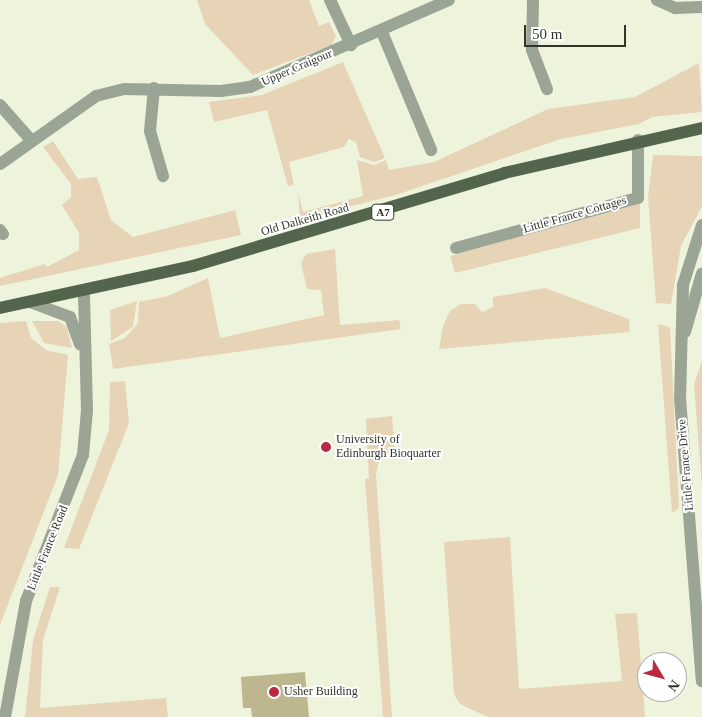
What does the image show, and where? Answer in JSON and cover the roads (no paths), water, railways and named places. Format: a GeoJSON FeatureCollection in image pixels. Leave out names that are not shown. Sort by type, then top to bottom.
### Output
{"type":"FeatureCollection","features":[{"type":"Feature","properties":{"kind":"main road","name":"Old Dalkeith Road"},"geometry":{"type":"LineString","coordinates":[[0,308],[84,292],[288,240],[504,173],[638,140],[702,128]]}},
{"type":"Feature","properties":{"kind":"street"},"geometry":{"type":"LineString","coordinates":[[330,0],[350,45]]}},
{"type":"Feature","properties":{"kind":"street","name":"Upper Craigour"},"geometry":{"type":"LineString","coordinates":[[0,164],[30,140],[96,96],[154,88],[221,91],[250,87],[382,32],[449,0]]}},
{"type":"Feature","properties":{"kind":"street"},"geometry":{"type":"LineString","coordinates":[[534,0],[532,50],[547,89]]}},
{"type":"Feature","properties":{"kind":"street"},"geometry":{"type":"LineString","coordinates":[[657,0],[675,8],[702,7]]}},
{"type":"Feature","properties":{"kind":"street"},"geometry":{"type":"LineString","coordinates":[[382,32],[431,150]]}},
{"type":"Feature","properties":{"kind":"street"},"geometry":{"type":"LineString","coordinates":[[154,88],[150,131],[163,176]]}},
{"type":"Feature","properties":{"kind":"street"},"geometry":{"type":"LineString","coordinates":[[0,105],[30,140]]}},
{"type":"Feature","properties":{"kind":"street","name":"Little France Cottages"},"geometry":{"type":"LineString","coordinates":[[456,248],[638,198],[638,140]]}},
{"type":"Feature","properties":{"kind":"street","name":"Little France Drive"},"geometry":{"type":"LineString","coordinates":[[702,225],[682,285],[680,398],[702,681]]}},
{"type":"Feature","properties":{"kind":"street","name":"Little France Drive"},"geometry":{"type":"LineString","coordinates":[[682,339],[702,273]]}},
{"type":"Feature","properties":{"kind":"street","name":"Little France Road"},"geometry":{"type":"LineString","coordinates":[[5,717],[26,601],[83,454],[87,379],[84,292]]}},
{"type":"Feature","properties":{"kind":"street","name":"Little France Road"},"geometry":{"type":"LineString","coordinates":[[30,302],[70,317],[87,379]]}},
{"type":"Feature","properties":{"kind":"place","name":"University of Edinburgh Bioquarter"},"geometry":{"type":"Point","coordinates":[326,447]}},
{"type":"Feature","properties":{"kind":"place","name":"Usher Building"},"geometry":{"type":"Point","coordinates":[274,692]}}]}
